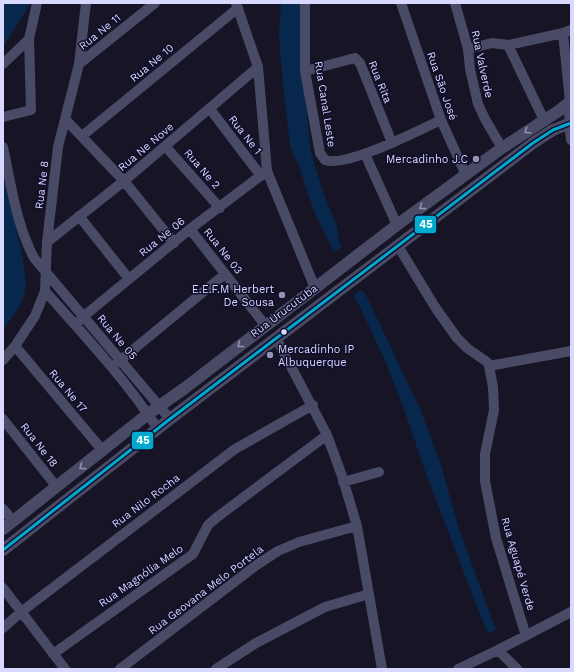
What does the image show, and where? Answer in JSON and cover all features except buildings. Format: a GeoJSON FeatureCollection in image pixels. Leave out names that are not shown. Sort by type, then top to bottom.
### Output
{"type":"FeatureCollection","features":[{"type":"Feature","properties":{"kind":"street"},"geometry":{"type":"LineString","coordinates":[[3,117],[31,110],[29,39],[37,3]]}},
{"type":"Feature","properties":{"kind":"street","name":"Rua Ne 8"},"geometry":{"type":"LineString","coordinates":[[3,360],[16,346],[35,316],[45,291],[47,242],[58,147],[79,64],[86,3]]}},
{"type":"Feature","properties":{"kind":"street","name":"Rua Ne 11"},"geometry":{"type":"LineString","coordinates":[[79,64],[155,3]]}},
{"type":"Feature","properties":{"kind":"street","name":"Rua Canal Leste"},"geometry":{"type":"LineString","coordinates":[[305,3],[305,71],[320,153],[325,160],[333,161],[365,154]]}},
{"type":"Feature","properties":{"kind":"street","name":"Rua São José"},"geometry":{"type":"LineString","coordinates":[[401,3],[441,120],[466,175]]}},
{"type":"Feature","properties":{"kind":"street","name":"Rua Valverde"},"geometry":{"type":"LineString","coordinates":[[455,3],[468,49],[470,69],[478,104],[502,148]]}},
{"type":"Feature","properties":{"kind":"street"},"geometry":{"type":"LineString","coordinates":[[237,5],[258,67],[264,174],[315,288]]}},
{"type":"Feature","properties":{"kind":"street","name":"Rua Ne 10"},"geometry":{"type":"LineString","coordinates":[[82,136],[237,5]]}},
{"type":"Feature","properties":{"kind":"street"},"geometry":{"type":"LineString","coordinates":[[468,49],[492,43],[508,45],[567,32],[571,102],[571,140]]}},
{"type":"Feature","properties":{"kind":"street"},"geometry":{"type":"LineString","coordinates":[[3,64],[29,39]]}},
{"type":"Feature","properties":{"kind":"street"},"geometry":{"type":"LineString","coordinates":[[508,45],[544,120]]}},
{"type":"Feature","properties":{"kind":"street","name":"Rua Rita"},"geometry":{"type":"LineString","coordinates":[[305,71],[355,58],[357,59],[360,63],[392,143]]}},
{"type":"Feature","properties":{"kind":"street","name":"Rua Ne Nove"},"geometry":{"type":"LineString","coordinates":[[47,242],[124,181],[258,67]]}},
{"type":"Feature","properties":{"kind":"street","name":"Rua Urucutuba"},"geometry":{"type":"LineString","coordinates":[[3,529],[158,406],[185,388],[265,325],[502,148],[571,102]]}},
{"type":"Feature","properties":{"kind":"street","name":"Rua Ne 1"},"geometry":{"type":"LineString","coordinates":[[210,109],[264,174]]}},
{"type":"Feature","properties":{"kind":"street"},"geometry":{"type":"LineString","coordinates":[[65,119],[124,181],[174,243]]}},
{"type":"Feature","properties":{"kind":"street"},"geometry":{"type":"LineString","coordinates":[[397,226],[365,154],[441,120]]}},
{"type":"Feature","properties":{"kind":"street","name":"Rua Urucutuba"},"geometry":{"type":"LineString","coordinates":[[3,550],[170,419],[533,143],[553,130],[570,123]]}},
{"type":"Feature","properties":{"kind":"street","name":"Rua Ne 2"},"geometry":{"type":"LineString","coordinates":[[165,146],[220,208]]}},
{"type":"Feature","properties":{"kind":"street","name":"Rua Ne 05"},"geometry":{"type":"LineString","coordinates":[[3,147],[22,228],[34,258],[46,270],[170,419]]}},
{"type":"Feature","properties":{"kind":"street","name":"Rua Ne 06"},"geometry":{"type":"LineString","coordinates":[[75,324],[190,229],[264,174]]}},
{"type":"Feature","properties":{"kind":"street"},"geometry":{"type":"LineString","coordinates":[[79,216],[129,278]]}},
{"type":"Feature","properties":{"kind":"street","name":"Rua Ne 03"},"geometry":{"type":"LineString","coordinates":[[190,229],[265,325]]}},
{"type":"Feature","properties":{"kind":"street"},"geometry":{"type":"LineString","coordinates":[[398,246],[448,326],[467,348],[482,358],[489,366],[571,351]]}},
{"type":"Feature","properties":{"kind":"street"},"geometry":{"type":"LineString","coordinates":[[112,369],[121,359],[225,274]]}},
{"type":"Feature","properties":{"kind":"street"},"geometry":{"type":"LineString","coordinates":[[45,291],[75,324],[112,369],[158,429]]}},
{"type":"Feature","properties":{"kind":"street"},"geometry":{"type":"LineString","coordinates":[[276,338],[327,435],[344,482],[357,526],[382,669]]}},
{"type":"Feature","properties":{"kind":"street","name":"Rua Ne 17"},"geometry":{"type":"LineString","coordinates":[[16,346],[103,451]]}},
{"type":"Feature","properties":{"kind":"street","name":"Rua Aguapé Verde"},"geometry":{"type":"LineString","coordinates":[[489,366],[493,387],[494,410],[485,454],[485,481],[496,538],[526,636]]}},
{"type":"Feature","properties":{"kind":"street","name":"Rua Nilo Rocha"},"geometry":{"type":"LineString","coordinates":[[3,628],[21,612],[235,449],[312,405]]}},
{"type":"Feature","properties":{"kind":"street","name":"Rua Ne 18"},"geometry":{"type":"LineString","coordinates":[[3,419],[56,486]]}},
{"type":"Feature","properties":{"kind":"street","name":"Rua Magnólia Melo"},"geometry":{"type":"LineString","coordinates":[[53,654],[192,554],[208,525],[327,435]]}},
{"type":"Feature","properties":{"kind":"street"},"geometry":{"type":"LineString","coordinates":[[344,482],[379,472]]}},
{"type":"Feature","properties":{"kind":"street"},"geometry":{"type":"LineString","coordinates":[[3,508],[13,521]]}},
{"type":"Feature","properties":{"kind":"street","name":"Rua Geovana Melo Portela"},"geometry":{"type":"LineString","coordinates":[[120,669],[258,564],[278,551],[299,542],[357,526]]}},
{"type":"Feature","properties":{"kind":"street"},"geometry":{"type":"LineString","coordinates":[[3,588],[65,669]]}},
{"type":"Feature","properties":{"kind":"street"},"geometry":{"type":"LineString","coordinates":[[216,669],[256,643],[325,607],[369,594]]}},
{"type":"Feature","properties":{"kind":"street"},"geometry":{"type":"LineString","coordinates":[[458,669],[571,612]]}},
{"type":"Feature","properties":{"kind":"street"},"geometry":{"type":"LineString","coordinates":[[498,650],[517,669]]}},
{"type":"Feature","properties":{"kind":"water"},"geometry":{"type":"Polygon","coordinates":[[[3,3],[31,3],[3,47],[3,3]]]}},
{"type":"Feature","properties":{"kind":"water"},"geometry":{"type":"Polygon","coordinates":[[[281,3],[300,3],[311,153],[323,192],[337,227],[339,241],[342,247],[334,252],[314,211],[299,165],[290,147],[279,35],[281,3]]]}},
{"type":"Feature","properties":{"kind":"water"},"geometry":{"type":"Polygon","coordinates":[[[3,169],[23,258],[26,284],[24,296],[20,306],[3,330],[3,169]]]}},
{"type":"Feature","properties":{"kind":"water"},"geometry":{"type":"Polygon","coordinates":[[[360,290],[365,293],[421,411],[441,465],[458,526],[496,630],[488,633],[479,612],[384,358],[354,295],[360,290]]]}},
{"type":"Feature","properties":{"kind":"transit line","name":"45"},"geometry":{"type":"LineString","coordinates":[[3,550],[170,419],[533,143],[553,130],[571,123]]}},
{"type":"Feature","properties":{"kind":"place","name":"Mercadinho J.C"},"geometry":{"type":"Point","coordinates":[476,159]}},
{"type":"Feature","properties":{"kind":"place","name":"E.E.F.M Herbert De Sousa"},"geometry":{"type":"Point","coordinates":[282,295]}},
{"type":"Feature","properties":{"kind":"place","name":"Mercadinho IP Albuquerque"},"geometry":{"type":"Point","coordinates":[270,355]}}]}
